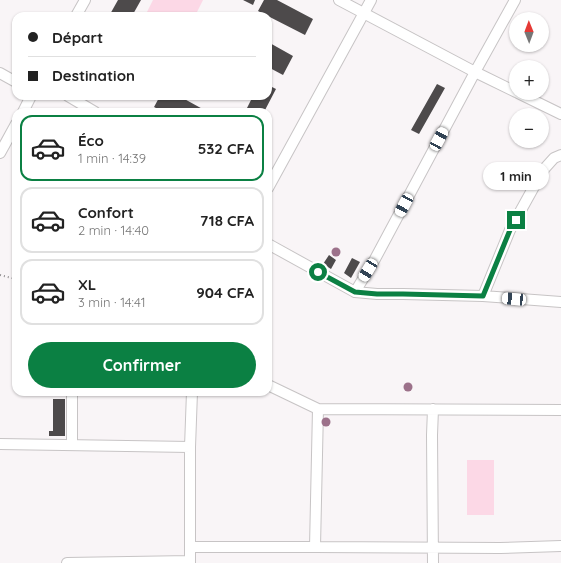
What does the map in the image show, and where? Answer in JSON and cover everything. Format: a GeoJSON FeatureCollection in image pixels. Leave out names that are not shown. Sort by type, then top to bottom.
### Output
{"type":"FeatureCollection","features":[{"type":"Feature","properties":{"kind":"street"},"geometry":{"type":"LineString","coordinates":[[78,12],[85,0]]}},
{"type":"Feature","properties":{"kind":"street"},"geometry":{"type":"LineString","coordinates":[[339,0],[509,89]]}},
{"type":"Feature","properties":{"kind":"street"},"geometry":{"type":"LineString","coordinates":[[272,181],[371,0]]}},
{"type":"Feature","properties":{"kind":"street"},"geometry":{"type":"LineString","coordinates":[[355,292],[375,259],[515,0]]}},
{"type":"Feature","properties":{"kind":"street"},"geometry":{"type":"LineString","coordinates":[[0,73],[12,80]]}},
{"type":"Feature","properties":{"kind":"street"},"geometry":{"type":"LineString","coordinates":[[75,100],[88,108]]}},
{"type":"Feature","properties":{"kind":"street"},"geometry":{"type":"LineString","coordinates":[[532,100],[561,114]]}},
{"type":"Feature","properties":{"kind":"street"},"geometry":{"type":"LineString","coordinates":[[0,153],[12,131]]}},
{"type":"Feature","properties":{"kind":"street"},"geometry":{"type":"LineString","coordinates":[[483,296],[510,230],[545,168],[554,158],[561,155]]}},
{"type":"Feature","properties":{"kind":"street"},"geometry":{"type":"LineString","coordinates":[[272,246],[355,292],[377,294],[483,296],[561,302]]}},
{"type":"Feature","properties":{"kind":"street"},"geometry":{"type":"LineString","coordinates":[[272,387],[318,409],[561,410]]}},
{"type":"Feature","properties":{"kind":"street"},"geometry":{"type":"LineString","coordinates":[[72,396],[72,445]]}},
{"type":"Feature","properties":{"kind":"street"},"geometry":{"type":"LineString","coordinates":[[67,563],[190,562],[190,447],[192,396]]}},
{"type":"Feature","properties":{"kind":"street"},"geometry":{"type":"LineString","coordinates":[[315,547],[318,409]]}},
{"type":"Feature","properties":{"kind":"street"},"geometry":{"type":"LineString","coordinates":[[433,409],[433,563]]}},
{"type":"Feature","properties":{"kind":"street"},"geometry":{"type":"LineString","coordinates":[[0,444],[190,447]]}},
{"type":"Feature","properties":{"kind":"street"},"geometry":{"type":"LineString","coordinates":[[190,547],[500,548],[561,546]]}},
{"type":"Feature","properties":{"kind":"path"},"geometry":{"type":"LineString","coordinates":[[0,275],[12,278]]}},
{"type":"Feature","properties":{"kind":"shaded area"},"geometry":{"type":"Polygon","coordinates":[[[153,0],[203,0],[197,12],[147,12],[153,0]]]}},
{"type":"Feature","properties":{"kind":"shaded area"},"geometry":{"type":"Polygon","coordinates":[[[467,460],[494,460],[494,515],[467,515],[467,460]]]}},
{"type":"Feature","properties":{"kind":"building"},"geometry":{"type":"Polygon","coordinates":[[[118,0],[141,0],[134,12],[111,12],[118,0]]]}},
{"type":"Feature","properties":{"kind":"building"},"geometry":{"type":"Polygon","coordinates":[[[243,0],[255,0],[253,5],[243,0]]]}},
{"type":"Feature","properties":{"kind":"building"},"geometry":{"type":"Polygon","coordinates":[[[264,0],[277,0],[313,19],[305,35],[272,18],[272,12],[258,11],[264,0]]]}},
{"type":"Feature","properties":{"kind":"building"},"geometry":{"type":"Polygon","coordinates":[[[272,44],[293,56],[283,75],[272,69],[272,44]]]}},
{"type":"Feature","properties":{"kind":"building"},"geometry":{"type":"Polygon","coordinates":[[[437,84],[445,88],[419,134],[411,130],[437,84]]]}},
{"type":"Feature","properties":{"kind":"building"},"geometry":{"type":"Polygon","coordinates":[[[272,87],[276,89],[272,97],[272,87]]]}},
{"type":"Feature","properties":{"kind":"building"},"geometry":{"type":"Polygon","coordinates":[[[158,100],[186,100],[201,108],[156,108],[154,107],[158,100]]]}},
{"type":"Feature","properties":{"kind":"building"},"geometry":{"type":"Polygon","coordinates":[[[251,100],[270,100],[266,108],[247,108],[251,100]]]}},
{"type":"Feature","properties":{"kind":"building"},"geometry":{"type":"Polygon","coordinates":[[[329,255],[336,260],[331,269],[323,264],[329,255]]]}},
{"type":"Feature","properties":{"kind":"building"},"geometry":{"type":"Polygon","coordinates":[[[352,258],[360,262],[351,278],[344,273],[352,258]]]}},
{"type":"Feature","properties":{"kind":"building"},"geometry":{"type":"Polygon","coordinates":[[[53,399],[65,399],[65,436],[49,436],[49,431],[53,431],[53,399]]]}},
{"type":"Feature","properties":{"kind":"route"},"geometry":{"type":"LineString","coordinates":[[318,272],[355,292],[377,294],[483,296],[510,230],[516,220]]}}]}
